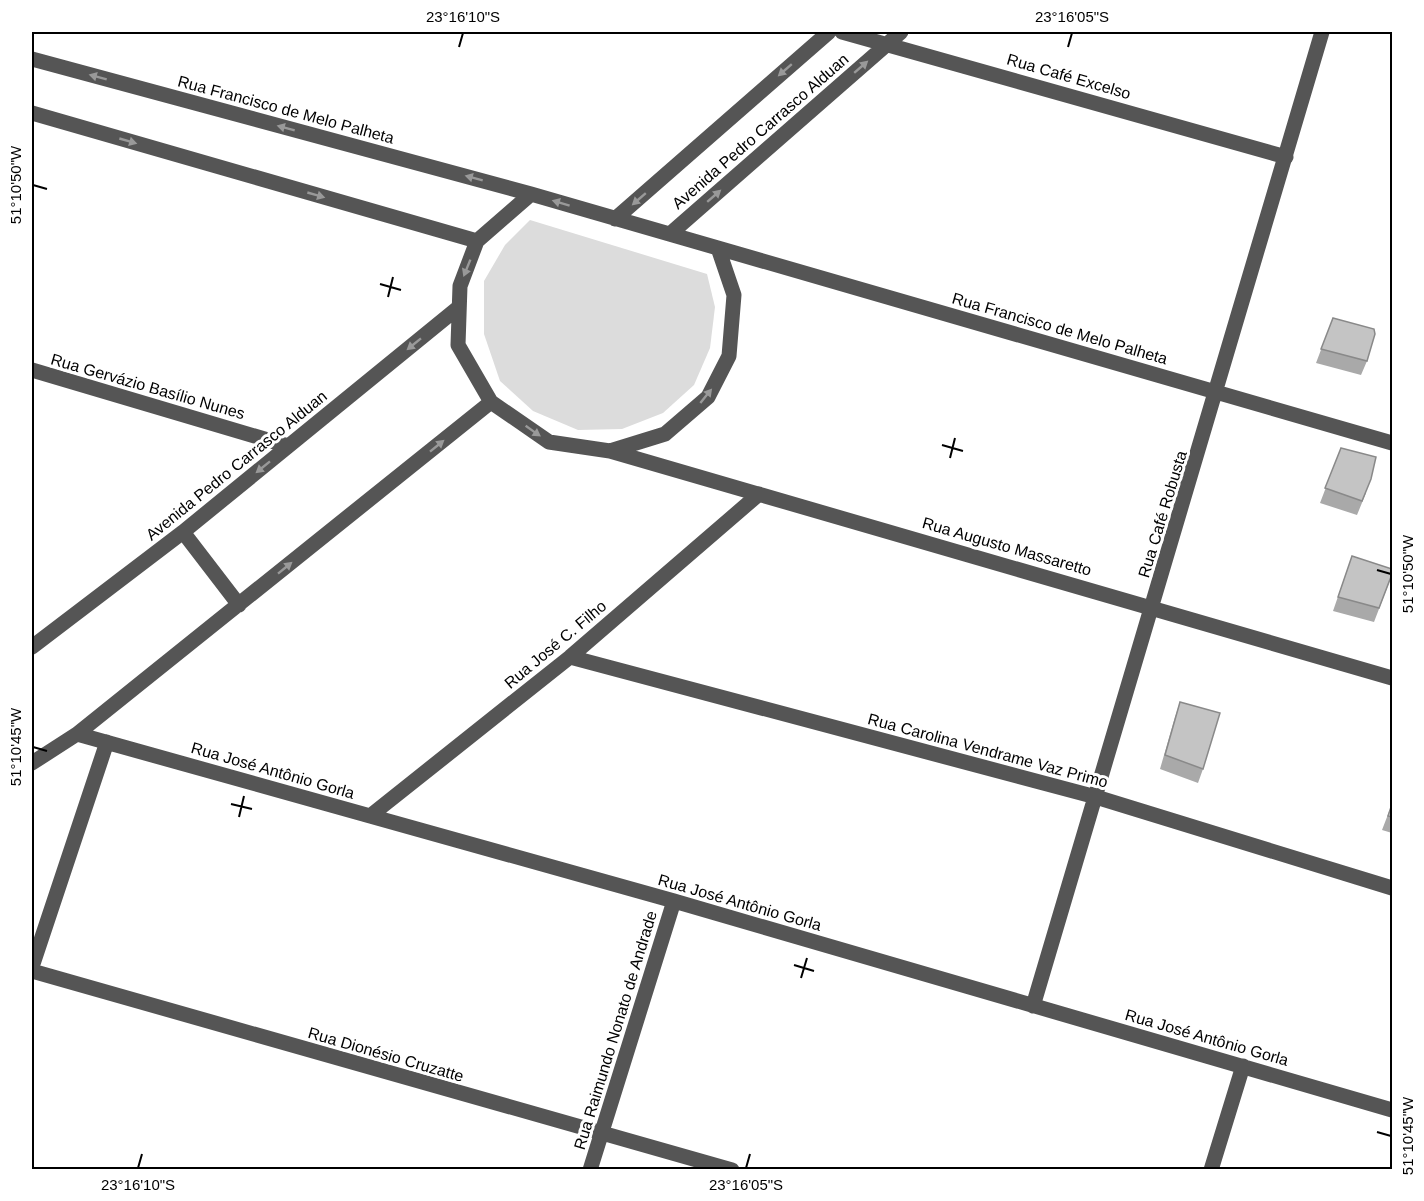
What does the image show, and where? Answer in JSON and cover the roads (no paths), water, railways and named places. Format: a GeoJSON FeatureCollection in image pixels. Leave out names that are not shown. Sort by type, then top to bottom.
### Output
{"type":"FeatureCollection","features":[{"type":"Feature","properties":{"kind":"street","name":"Avenida Pedro Carrasco Alduan"},"geometry":{"type":"LineString","coordinates":[[615,219],[830,32]]}},
{"type":"Feature","properties":{"kind":"street","name":"Rua Café Excelso"},"geometry":{"type":"LineString","coordinates":[[842,32],[889,43],[1286,157]]}},
{"type":"Feature","properties":{"kind":"street","name":"Avenida Pedro Carrasco Alduan"},"geometry":{"type":"LineString","coordinates":[[670,234],[901,32]]}},
{"type":"Feature","properties":{"kind":"street","name":"Rua Café Robusta"},"geometry":{"type":"LineString","coordinates":[[1033,1006],[1322,32]]}},
{"type":"Feature","properties":{"kind":"street","name":"Rua Francisco de Melo Palheta"},"geometry":{"type":"LineString","coordinates":[[32,59],[531,194],[1392,443]]}},
{"type":"Feature","properties":{"kind":"street"},"geometry":{"type":"LineString","coordinates":[[32,113],[477,241]]}},
{"type":"Feature","properties":{"kind":"street"},"geometry":{"type":"LineString","coordinates":[[32,764],[77,734],[491,402],[458,345],[460,286],[477,241],[531,194]]}},
{"type":"Feature","properties":{"kind":"street"},"geometry":{"type":"LineString","coordinates":[[610,451],[665,434],[708,397],[729,356],[734,295],[718,248]]}},
{"type":"Feature","properties":{"kind":"street","name":"Avenida Pedro Carrasco Alduan"},"geometry":{"type":"LineString","coordinates":[[32,647],[183,532],[459,307]]}},
{"type":"Feature","properties":{"kind":"street","name":"Rua Gervázio Basílio Nunes"},"geometry":{"type":"LineString","coordinates":[[32,370],[288,446]]}},
{"type":"Feature","properties":{"kind":"street","name":"Rua Augusto Massaretto"},"geometry":{"type":"LineString","coordinates":[[491,402],[549,442],[610,451],[1392,678]]}},
{"type":"Feature","properties":{"kind":"street","name":"Rua José C. Filho"},"geometry":{"type":"LineString","coordinates":[[370,816],[570,657],[759,494]]}},
{"type":"Feature","properties":{"kind":"street"},"geometry":{"type":"LineString","coordinates":[[183,532],[239,604]]}},
{"type":"Feature","properties":{"kind":"street","name":"Rua Carolina Vendrame Vaz Primo"},"geometry":{"type":"LineString","coordinates":[[570,657],[1096,797],[1392,888]]}},
{"type":"Feature","properties":{"kind":"street","name":"Rua José Antônio Gorla"},"geometry":{"type":"LineString","coordinates":[[77,734],[674,902],[1392,1110]]}},
{"type":"Feature","properties":{"kind":"street"},"geometry":{"type":"LineString","coordinates":[[32,969],[107,742]]}},
{"type":"Feature","properties":{"kind":"street","name":"Rua Raimundo Nonato de Andrade"},"geometry":{"type":"LineString","coordinates":[[590,1170],[674,902]]}},
{"type":"Feature","properties":{"kind":"street","name":"Rua Dionésio Cruzatte"},"geometry":{"type":"LineString","coordinates":[[32,969],[732,1170]]}},
{"type":"Feature","properties":{"kind":"street"},"geometry":{"type":"LineString","coordinates":[[1211,1170],[1243,1066]]}}]}
